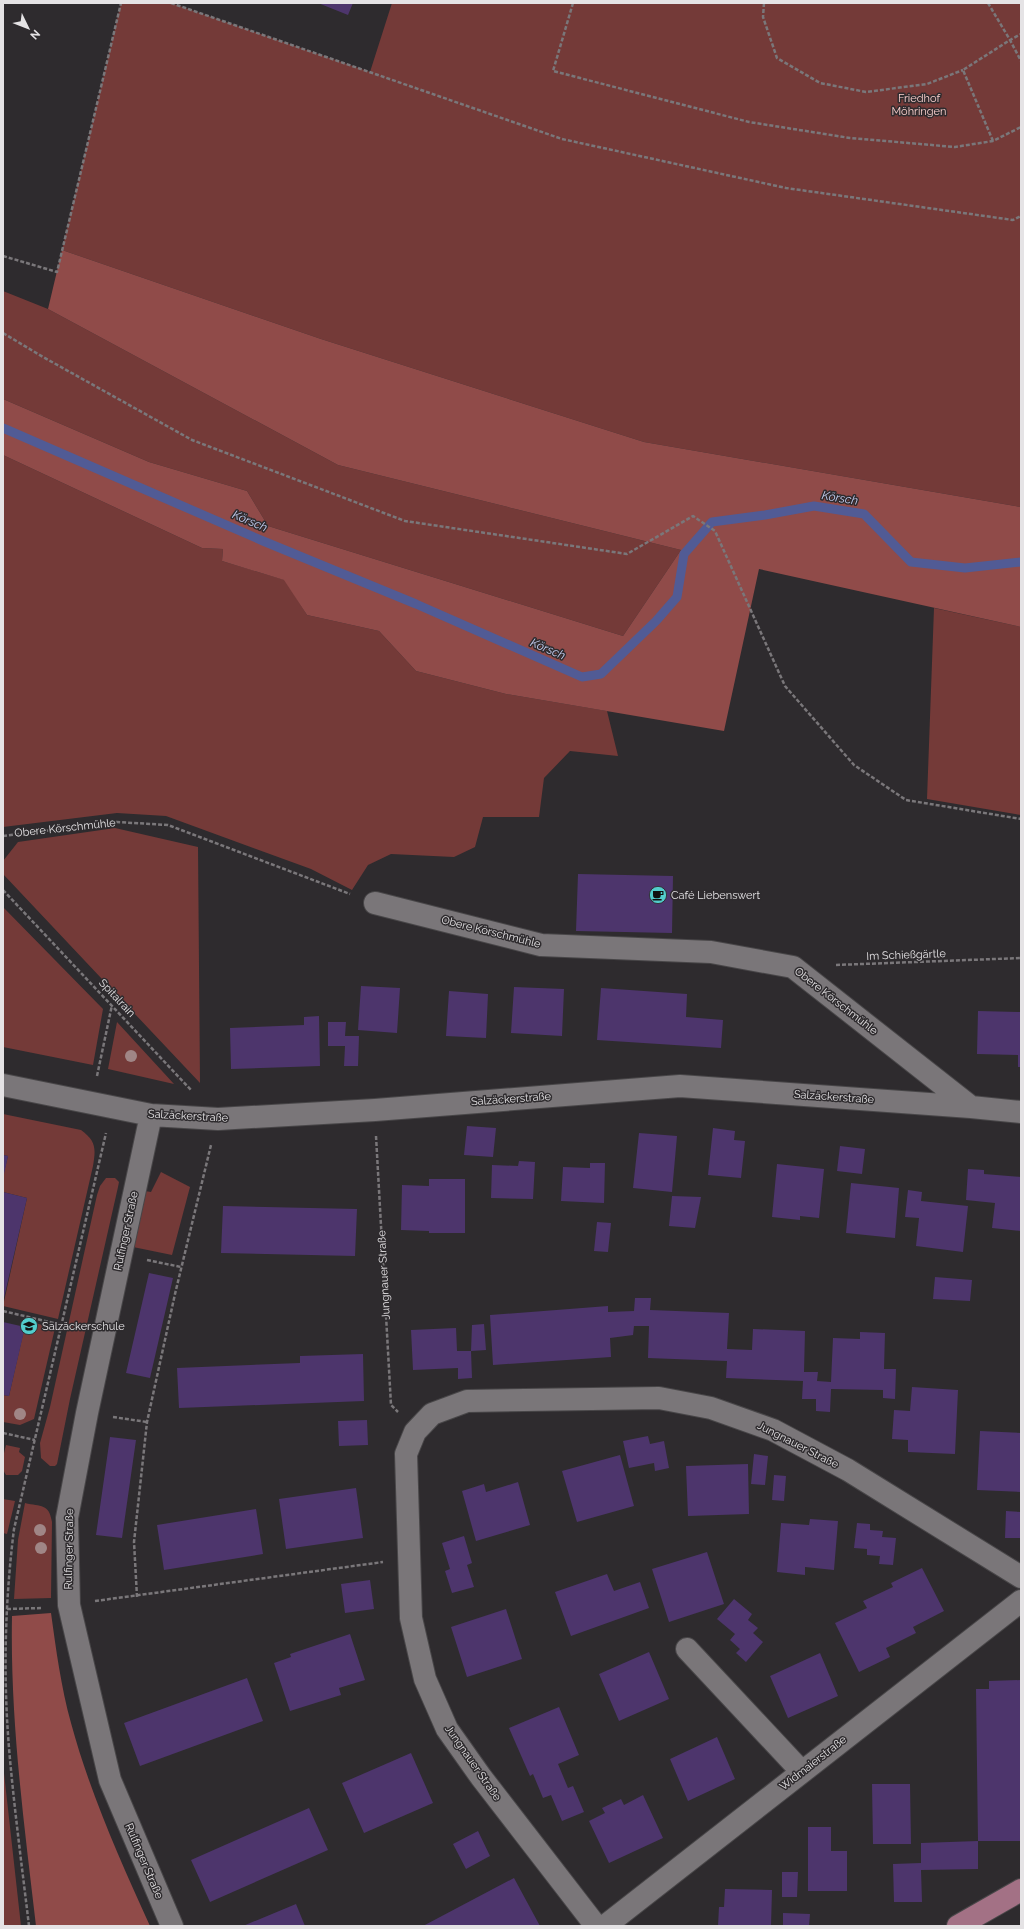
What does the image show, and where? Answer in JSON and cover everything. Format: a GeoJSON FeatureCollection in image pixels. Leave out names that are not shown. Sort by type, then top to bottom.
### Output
{"type":"FeatureCollection","features":[{"type":"Feature","properties":{"kind":"main road"},"geometry":{"type":"LineString","coordinates":[[958,1926],[1021,1890]]}},
{"type":"Feature","properties":{"kind":"street","name":"Obere Körschmühle"},"geometry":{"type":"LineString","coordinates":[[375,903],[541,945],[711,952],[792,967],[971,1107]]}},
{"type":"Feature","properties":{"kind":"street","name":"Salzäckerstraße"},"geometry":{"type":"LineString","coordinates":[[3,1085],[151,1116],[218,1119],[375,1110],[680,1086],[1021,1112]]}},
{"type":"Feature","properties":{"kind":"street","name":"Rulfinger Straße"},"geometry":{"type":"LineString","coordinates":[[151,1116],[87,1413],[67,1518],[69,1605],[110,1780],[172,1926]]}},
{"type":"Feature","properties":{"kind":"street","name":"Jungnauer Straße"},"geometry":{"type":"LineString","coordinates":[[596,1926],[481,1777],[447,1729],[425,1679],[411,1618],[406,1454],[414,1432],[432,1414],[467,1401],[659,1398],[711,1408],[773,1430],[848,1470],[1021,1577]]}},
{"type":"Feature","properties":{"kind":"street","name":"Widmaierstraße"},"geometry":{"type":"LineString","coordinates":[[605,1926],[1021,1601]]}},
{"type":"Feature","properties":{"kind":"street"},"geometry":{"type":"LineString","coordinates":[[687,1649],[802,1772]]}},
{"type":"Feature","properties":{"kind":"path"},"geometry":{"type":"LineString","coordinates":[[3,256],[57,272],[120,3]]}},
{"type":"Feature","properties":{"kind":"path"},"geometry":{"type":"LineString","coordinates":[[171,3],[562,139],[786,188],[1013,220],[1021,216]]}},
{"type":"Feature","properties":{"kind":"path"},"geometry":{"type":"LineString","coordinates":[[573,3],[553,71],[749,122],[850,138],[955,147],[993,141],[1021,127]]}},
{"type":"Feature","properties":{"kind":"path"},"geometry":{"type":"LineString","coordinates":[[764,3],[764,17],[777,58],[820,83],[866,92],[927,84],[963,70],[1021,34]]}},
{"type":"Feature","properties":{"kind":"path"},"geometry":{"type":"LineString","coordinates":[[988,3],[1021,61]]}},
{"type":"Feature","properties":{"kind":"path"},"geometry":{"type":"LineString","coordinates":[[963,70],[993,141]]}},
{"type":"Feature","properties":{"kind":"path"},"geometry":{"type":"LineString","coordinates":[[3,333],[192,440],[405,521],[627,554],[693,516],[714,531],[785,686],[854,765],[906,800],[1021,819]]}},
{"type":"Feature","properties":{"kind":"path","name":"Obere Körschmühle"},"geometry":{"type":"LineString","coordinates":[[3,836],[117,822],[168,825],[375,903]]}},
{"type":"Feature","properties":{"kind":"path","name":"Spitalrain"},"geometry":{"type":"LineString","coordinates":[[3,890],[218,1119]]}},
{"type":"Feature","properties":{"kind":"path","name":"Im Schießgärtle"},"geometry":{"type":"LineString","coordinates":[[792,967],[1021,958]]}},
{"type":"Feature","properties":{"kind":"path"},"geometry":{"type":"LineString","coordinates":[[91,1103],[112,1005]]}},
{"type":"Feature","properties":{"kind":"path","name":"Jungnauer Straße"},"geometry":{"type":"LineString","coordinates":[[375,1110],[392,1405],[414,1432]]}},
{"type":"Feature","properties":{"kind":"path"},"geometry":{"type":"LineString","coordinates":[[137,1597],[134,1542],[147,1422],[181,1267],[218,1119]]}},
{"type":"Feature","properties":{"kind":"path"},"geometry":{"type":"LineString","coordinates":[[121,1255],[181,1267]]}},
{"type":"Feature","properties":{"kind":"path"},"geometry":{"type":"LineString","coordinates":[[3,1311],[62,1325]]}},
{"type":"Feature","properties":{"kind":"path"},"geometry":{"type":"LineString","coordinates":[[87,1413],[147,1422]]}},
{"type":"Feature","properties":{"kind":"path"},"geometry":{"type":"LineString","coordinates":[[3,1433],[35,1440]]}},
{"type":"Feature","properties":{"kind":"path"},"geometry":{"type":"LineString","coordinates":[[7,1609],[40,1608],[137,1597],[409,1558]]}},
{"type":"Feature","properties":{"kind":"green space","name":"Friedhof Möhringen"},"geometry":{"type":"Polygon","coordinates":[[[121,3],[171,3],[370,72],[392,3],[1021,3],[1021,507],[644,442],[321,339],[62,250],[121,3]]]}},
{"type":"Feature","properties":{"kind":"green space"},"geometry":{"type":"Polygon","coordinates":[[[3,291],[48,309],[338,465],[681,550],[623,636],[268,526],[247,491],[149,462],[3,399],[3,291]]]}},
{"type":"Feature","properties":{"kind":"green space"},"geometry":{"type":"Polygon","coordinates":[[[3,455],[202,548],[223,549],[222,561],[285,580],[307,615],[379,631],[416,671],[506,694],[607,711],[618,756],[570,751],[544,778],[539,817],[483,817],[475,847],[454,857],[391,854],[368,865],[352,890],[311,869],[166,816],[117,813],[3,827],[3,455]]]}},
{"type":"Feature","properties":{"kind":"green space"},"geometry":{"type":"Polygon","coordinates":[[[934,608],[1021,627],[1021,815],[927,799],[934,608]]]}},
{"type":"Feature","properties":{"kind":"green space"},"geometry":{"type":"Polygon","coordinates":[[[115,828],[198,847],[200,1083],[3,874],[3,861],[18,842],[115,828]]]}},
{"type":"Feature","properties":{"kind":"green space"},"geometry":{"type":"Polygon","coordinates":[[[3,907],[103,1009],[93,1065],[3,1047],[3,907]]]}},
{"type":"Feature","properties":{"kind":"green space"},"geometry":{"type":"Polygon","coordinates":[[[117,1022],[174,1084],[108,1069],[117,1022]]]}},
{"type":"Feature","properties":{"kind":"green space","name":"Salzäckerschule"},"geometry":{"type":"Polygon","coordinates":[[[3,1114],[81,1130],[90,1138],[94,1145],[93,1166],[58,1319],[3,1306],[27,1198],[3,1192],[3,1176],[8,1156],[3,1155],[3,1114]]]}},
{"type":"Feature","properties":{"kind":"green space"},"geometry":{"type":"Polygon","coordinates":[[[161,1172],[190,1187],[172,1255],[133,1247],[145,1191],[151,1192],[161,1172]]]}},
{"type":"Feature","properties":{"kind":"green space"},"geometry":{"type":"Polygon","coordinates":[[[106,1178],[115,1178],[119,1182],[70,1399],[57,1464],[55,1466],[50,1466],[41,1458],[40,1443],[50,1407],[97,1195],[100,1186],[106,1178]]]}},
{"type":"Feature","properties":{"kind":"green space"},"geometry":{"type":"Polygon","coordinates":[[[26,1321],[55,1328],[34,1419],[20,1425],[3,1422],[3,1395],[9,1396],[26,1321]]]}},
{"type":"Feature","properties":{"kind":"green space"},"geometry":{"type":"Polygon","coordinates":[[[6,1445],[20,1448],[19,1452],[25,1457],[22,1471],[18,1475],[6,1475],[4,1472],[3,1460],[6,1445]]]}},
{"type":"Feature","properties":{"kind":"green space"},"geometry":{"type":"Polygon","coordinates":[[[3,1499],[15,1501],[7,1534],[3,1533],[3,1499]]]}},
{"type":"Feature","properties":{"kind":"green space"},"geometry":{"type":"Polygon","coordinates":[[[25,1503],[43,1507],[51,1516],[51,1598],[14,1599],[18,1540],[25,1503]]]}},
{"type":"Feature","properties":{"kind":"green space"},"geometry":{"type":"Polygon","coordinates":[[[3,1764],[21,1926],[3,1926],[3,1764]]]}},
{"type":"Feature","properties":{"kind":"shaded area"},"geometry":{"type":"Polygon","coordinates":[[[62,250],[321,339],[644,442],[1021,507],[1021,627],[759,569],[724,731],[506,694],[416,671],[379,631],[307,615],[284,580],[222,561],[223,549],[202,548],[3,455],[3,399],[149,462],[247,491],[268,526],[623,636],[681,550],[338,465],[48,309],[62,250]]]}},
{"type":"Feature","properties":{"kind":"shaded area"},"geometry":{"type":"Polygon","coordinates":[[[51,1613],[64,1696],[87,1775],[106,1826],[150,1926],[36,1926],[16,1733],[13,1694],[12,1616],[51,1613]]]}},
{"type":"Feature","properties":{"kind":"building"},"geometry":{"type":"Polygon","coordinates":[[[318,3],[353,3],[348,15],[318,3]]]}},
{"type":"Feature","properties":{"kind":"building"},"geometry":{"type":"Polygon","coordinates":[[[578,874],[673,876],[672,933],[576,931],[578,874]]]}},
{"type":"Feature","properties":{"kind":"building"},"geometry":{"type":"Polygon","coordinates":[[[361,986],[400,988],[397,1033],[358,1030],[361,986]]]}},
{"type":"Feature","properties":{"kind":"building"},"geometry":{"type":"Polygon","coordinates":[[[514,987],[564,989],[562,1036],[511,1033],[514,987]]]}},
{"type":"Feature","properties":{"kind":"building"},"geometry":{"type":"Polygon","coordinates":[[[601,988],[687,994],[686,1017],[723,1020],[721,1048],[597,1040],[601,988]]]}},
{"type":"Feature","properties":{"kind":"building"},"geometry":{"type":"Polygon","coordinates":[[[449,991],[488,994],[486,1038],[446,1036],[449,991]]]}},
{"type":"Feature","properties":{"kind":"building"},"geometry":{"type":"Polygon","coordinates":[[[978,1011],[1021,1012],[1021,1067],[1018,1067],[1018,1055],[977,1054],[978,1011]]]}},
{"type":"Feature","properties":{"kind":"building"},"geometry":{"type":"Polygon","coordinates":[[[319,1016],[320,1066],[231,1069],[230,1028],[304,1025],[304,1017],[319,1016]]]}},
{"type":"Feature","properties":{"kind":"building"},"geometry":{"type":"Polygon","coordinates":[[[328,1022],[346,1022],[345,1036],[359,1036],[358,1066],[344,1066],[345,1046],[328,1046],[328,1022]]]}},
{"type":"Feature","properties":{"kind":"building"},"geometry":{"type":"Polygon","coordinates":[[[467,1126],[496,1128],[493,1157],[464,1155],[467,1126]]]}},
{"type":"Feature","properties":{"kind":"building"},"geometry":{"type":"Polygon","coordinates":[[[713,1128],[735,1131],[734,1140],[745,1141],[741,1178],[708,1175],[713,1128]]]}},
{"type":"Feature","properties":{"kind":"building"},"geometry":{"type":"Polygon","coordinates":[[[639,1133],[677,1136],[672,1192],[633,1188],[639,1133]]]}},
{"type":"Feature","properties":{"kind":"building"},"geometry":{"type":"Polygon","coordinates":[[[840,1146],[865,1149],[862,1174],[837,1171],[840,1146]]]}},
{"type":"Feature","properties":{"kind":"building"},"geometry":{"type":"Polygon","coordinates":[[[3,1155],[8,1156],[4,1174],[3,1173],[3,1155]]]}},
{"type":"Feature","properties":{"kind":"building"},"geometry":{"type":"Polygon","coordinates":[[[519,1161],[535,1162],[533,1199],[491,1198],[492,1165],[518,1166],[519,1161]]]}},
{"type":"Feature","properties":{"kind":"building"},"geometry":{"type":"Polygon","coordinates":[[[590,1163],[605,1163],[604,1203],[561,1201],[563,1167],[590,1168],[590,1163]]]}},
{"type":"Feature","properties":{"kind":"building"},"geometry":{"type":"Polygon","coordinates":[[[777,1164],[824,1169],[819,1218],[800,1216],[800,1220],[772,1217],[777,1164]]]}},
{"type":"Feature","properties":{"kind":"building"},"geometry":{"type":"Polygon","coordinates":[[[968,1169],[984,1170],[984,1174],[1021,1177],[1021,1231],[992,1228],[995,1203],[966,1200],[968,1169]]]}},
{"type":"Feature","properties":{"kind":"building"},"geometry":{"type":"Polygon","coordinates":[[[429,1179],[465,1179],[465,1233],[429,1233],[429,1231],[401,1230],[402,1185],[429,1186],[429,1179]]]}},
{"type":"Feature","properties":{"kind":"building"},"geometry":{"type":"Polygon","coordinates":[[[851,1183],[899,1188],[895,1238],[846,1233],[851,1183]]]}},
{"type":"Feature","properties":{"kind":"building"},"geometry":{"type":"Polygon","coordinates":[[[908,1190],[922,1192],[921,1201],[968,1206],[963,1252],[916,1246],[919,1218],[905,1217],[908,1190]]]}},
{"type":"Feature","properties":{"kind":"building"},"geometry":{"type":"Polygon","coordinates":[[[3,1192],[27,1198],[4,1298],[3,1298],[3,1192]]]}},
{"type":"Feature","properties":{"kind":"building"},"geometry":{"type":"Polygon","coordinates":[[[672,1196],[701,1197],[695,1228],[669,1226],[672,1196]]]}},
{"type":"Feature","properties":{"kind":"building"},"geometry":{"type":"Polygon","coordinates":[[[223,1206],[357,1209],[355,1256],[221,1253],[223,1206]]]}},
{"type":"Feature","properties":{"kind":"building"},"geometry":{"type":"Polygon","coordinates":[[[597,1222],[611,1223],[608,1252],[594,1251],[597,1222]]]}},
{"type":"Feature","properties":{"kind":"building"},"geometry":{"type":"Polygon","coordinates":[[[149,1273],[173,1278],[150,1378],[126,1373],[149,1273]]]}},
{"type":"Feature","properties":{"kind":"building"},"geometry":{"type":"Polygon","coordinates":[[[935,1277],[972,1280],[970,1301],[933,1299],[935,1277]]]}},
{"type":"Feature","properties":{"kind":"building"},"geometry":{"type":"Polygon","coordinates":[[[635,1298],[651,1298],[650,1310],[729,1313],[727,1349],[752,1350],[753,1329],[805,1331],[804,1372],[818,1372],[817,1381],[831,1382],[833,1338],[860,1339],[860,1332],[885,1333],[884,1369],[896,1369],[895,1399],[883,1398],[883,1390],[831,1389],[830,1412],[816,1411],[816,1399],[802,1399],[803,1381],[726,1378],[727,1361],[648,1358],[649,1326],[634,1326],[633,1335],[610,1338],[611,1357],[493,1365],[490,1315],[608,1306],[608,1312],[634,1311],[635,1298]]]}},
{"type":"Feature","properties":{"kind":"building"},"geometry":{"type":"Polygon","coordinates":[[[3,1322],[25,1327],[9,1396],[3,1395],[3,1322]]]}},
{"type":"Feature","properties":{"kind":"building"},"geometry":{"type":"Polygon","coordinates":[[[484,1324],[486,1350],[471,1351],[472,1325],[484,1324]]]}},
{"type":"Feature","properties":{"kind":"building"},"geometry":{"type":"Polygon","coordinates":[[[456,1328],[457,1351],[471,1351],[472,1378],[458,1379],[458,1368],[413,1370],[411,1330],[456,1328]]]}},
{"type":"Feature","properties":{"kind":"building"},"geometry":{"type":"Polygon","coordinates":[[[363,1354],[364,1401],[179,1408],[177,1368],[300,1363],[300,1356],[363,1354]]]}},
{"type":"Feature","properties":{"kind":"building"},"geometry":{"type":"Polygon","coordinates":[[[912,1387],[958,1390],[955,1454],[908,1452],[908,1440],[892,1439],[894,1410],[910,1411],[912,1387]]]}},
{"type":"Feature","properties":{"kind":"building"},"geometry":{"type":"Polygon","coordinates":[[[367,1420],[368,1445],[339,1446],[338,1421],[367,1420]]]}},
{"type":"Feature","properties":{"kind":"building"},"geometry":{"type":"Polygon","coordinates":[[[980,1431],[1021,1433],[1021,1492],[977,1490],[980,1431]]]}},
{"type":"Feature","properties":{"kind":"building"},"geometry":{"type":"Polygon","coordinates":[[[648,1436],[650,1444],[664,1441],[669,1468],[655,1471],[654,1463],[629,1468],[623,1441],[648,1436]]]}},
{"type":"Feature","properties":{"kind":"building"},"geometry":{"type":"Polygon","coordinates":[[[110,1437],[136,1440],[122,1538],[96,1535],[110,1437]]]}},
{"type":"Feature","properties":{"kind":"building"},"geometry":{"type":"Polygon","coordinates":[[[754,1454],[768,1456],[765,1485],[751,1484],[754,1454]]]}},
{"type":"Feature","properties":{"kind":"building"},"geometry":{"type":"Polygon","coordinates":[[[620,1455],[634,1506],[577,1522],[562,1471],[620,1455]]]}},
{"type":"Feature","properties":{"kind":"building"},"geometry":{"type":"Polygon","coordinates":[[[748,1464],[749,1514],[688,1516],[686,1466],[748,1464]]]}},
{"type":"Feature","properties":{"kind":"building"},"geometry":{"type":"Polygon","coordinates":[[[774,1475],[786,1476],[784,1501],[772,1500],[774,1475]]]}},
{"type":"Feature","properties":{"kind":"building"},"geometry":{"type":"Polygon","coordinates":[[[518,1482],[530,1525],[476,1541],[462,1491],[484,1484],[486,1492],[518,1482]]]}},
{"type":"Feature","properties":{"kind":"building"},"geometry":{"type":"Polygon","coordinates":[[[356,1488],[363,1538],[286,1549],[279,1499],[356,1488]]]}},
{"type":"Feature","properties":{"kind":"building"},"geometry":{"type":"Polygon","coordinates":[[[256,1509],[263,1554],[164,1570],[157,1525],[256,1509]]]}},
{"type":"Feature","properties":{"kind":"building"},"geometry":{"type":"Polygon","coordinates":[[[1006,1511],[1021,1512],[1021,1538],[1005,1538],[1006,1511]]]}},
{"type":"Feature","properties":{"kind":"building"},"geometry":{"type":"Polygon","coordinates":[[[810,1519],[838,1521],[834,1570],[805,1567],[805,1575],[777,1572],[781,1523],[809,1525],[810,1519]]]}},
{"type":"Feature","properties":{"kind":"building"},"geometry":{"type":"Polygon","coordinates":[[[857,1523],[870,1524],[870,1530],[883,1531],[882,1537],[896,1538],[893,1565],[879,1564],[880,1556],[867,1555],[867,1549],[854,1548],[857,1523]]]}},
{"type":"Feature","properties":{"kind":"building"},"geometry":{"type":"Polygon","coordinates":[[[464,1536],[472,1563],[467,1565],[474,1587],[452,1593],[445,1571],[450,1569],[442,1543],[464,1536]]]}},
{"type":"Feature","properties":{"kind":"building"},"geometry":{"type":"Polygon","coordinates":[[[707,1552],[724,1604],[669,1622],[652,1569],[707,1552]]]}},
{"type":"Feature","properties":{"kind":"building"},"geometry":{"type":"Polygon","coordinates":[[[922,1568],[944,1611],[913,1627],[916,1633],[886,1648],[890,1657],[859,1672],[835,1623],[867,1608],[863,1601],[893,1587],[891,1583],[922,1568]]]}},
{"type":"Feature","properties":{"kind":"building"},"geometry":{"type":"Polygon","coordinates":[[[607,1574],[614,1591],[640,1582],[649,1608],[571,1636],[555,1592],[607,1574]]]}},
{"type":"Feature","properties":{"kind":"building"},"geometry":{"type":"Polygon","coordinates":[[[370,1580],[374,1609],[345,1613],[341,1584],[370,1580]]]}},
{"type":"Feature","properties":{"kind":"building"},"geometry":{"type":"Polygon","coordinates":[[[734,1599],[752,1614],[748,1620],[758,1628],[753,1633],[763,1642],[746,1662],[736,1653],[740,1649],[730,1640],[735,1634],[717,1619],[734,1599]]]}},
{"type":"Feature","properties":{"kind":"building"},"geometry":{"type":"Polygon","coordinates":[[[506,1609],[522,1659],[467,1677],[451,1627],[506,1609]]]}},
{"type":"Feature","properties":{"kind":"building"},"geometry":{"type":"Polygon","coordinates":[[[350,1634],[365,1680],[339,1688],[341,1695],[290,1711],[274,1663],[291,1657],[290,1654],[350,1634]]]}},
{"type":"Feature","properties":{"kind":"building"},"geometry":{"type":"Polygon","coordinates":[[[649,1652],[669,1699],[619,1721],[599,1674],[649,1652]]]}},
{"type":"Feature","properties":{"kind":"building"},"geometry":{"type":"Polygon","coordinates":[[[820,1653],[838,1696],[788,1718],[770,1676],[820,1653]]]}},
{"type":"Feature","properties":{"kind":"building"},"geometry":{"type":"Polygon","coordinates":[[[247,1678],[263,1721],[140,1766],[124,1723],[247,1678]]]}},
{"type":"Feature","properties":{"kind":"building"},"geometry":{"type":"Polygon","coordinates":[[[1021,1680],[1021,1841],[978,1841],[976,1689],[989,1689],[989,1681],[1021,1680]]]}},
{"type":"Feature","properties":{"kind":"building"},"geometry":{"type":"Polygon","coordinates":[[[559,1707],[579,1755],[558,1764],[568,1788],[573,1786],[584,1812],[562,1821],[551,1795],[543,1798],[533,1774],[530,1776],[509,1728],[559,1707]]]}},
{"type":"Feature","properties":{"kind":"building"},"geometry":{"type":"Polygon","coordinates":[[[717,1737],[735,1779],[688,1801],[670,1759],[717,1737]]]}},
{"type":"Feature","properties":{"kind":"building"},"geometry":{"type":"Polygon","coordinates":[[[411,1753],[433,1803],[364,1833],[342,1783],[411,1753]]]}},
{"type":"Feature","properties":{"kind":"building"},"geometry":{"type":"Polygon","coordinates":[[[872,1784],[910,1784],[911,1844],[873,1844],[872,1784]]]}},
{"type":"Feature","properties":{"kind":"building"},"geometry":{"type":"Polygon","coordinates":[[[643,1795],[663,1838],[609,1863],[589,1821],[605,1813],[602,1808],[621,1799],[624,1805],[643,1795]]]}},
{"type":"Feature","properties":{"kind":"building"},"geometry":{"type":"Polygon","coordinates":[[[309,1808],[328,1850],[210,1902],[191,1860],[309,1808]]]}},
{"type":"Feature","properties":{"kind":"building"},"geometry":{"type":"Polygon","coordinates":[[[808,1827],[831,1827],[831,1851],[847,1851],[847,1891],[808,1891],[808,1827]]]}},
{"type":"Feature","properties":{"kind":"building"},"geometry":{"type":"Polygon","coordinates":[[[478,1831],[490,1856],[466,1869],[453,1844],[478,1831]]]}},
{"type":"Feature","properties":{"kind":"building"},"geometry":{"type":"Polygon","coordinates":[[[978,1841],[978,1869],[921,1870],[922,1902],[894,1902],[893,1864],[921,1863],[921,1843],[978,1841]]]}},
{"type":"Feature","properties":{"kind":"building"},"geometry":{"type":"Polygon","coordinates":[[[782,1872],[798,1872],[797,1897],[782,1897],[782,1872]]]}},
{"type":"Feature","properties":{"kind":"building"},"geometry":{"type":"Polygon","coordinates":[[[514,1878],[540,1926],[423,1926],[457,1908],[514,1878]]]}},
{"type":"Feature","properties":{"kind":"building"},"geometry":{"type":"Polygon","coordinates":[[[725,1889],[772,1890],[771,1926],[718,1926],[719,1907],[724,1907],[725,1889]]]}},
{"type":"Feature","properties":{"kind":"building"},"geometry":{"type":"Polygon","coordinates":[[[296,1904],[305,1926],[243,1926],[284,1909],[296,1904]]]}},
{"type":"Feature","properties":{"kind":"building"},"geometry":{"type":"Polygon","coordinates":[[[783,1913],[810,1914],[809,1926],[783,1926],[783,1913]]]}},
{"type":"Feature","properties":{"kind":"waterway","name":"Körsch"},"geometry":{"type":"LineString","coordinates":[[3,428],[263,541],[416,604],[582,677],[601,674],[656,621],[677,597],[684,554],[712,522],[765,515],[814,506],[864,514],[911,562],[965,568],[1021,562]]}},
{"type":"Feature","properties":{"kind":"place","name":"Café Liebenswert"},"geometry":{"type":"Point","coordinates":[658,895]}},
{"type":"Feature","properties":{"kind":"place","name":"Salzäckerschule"},"geometry":{"type":"Point","coordinates":[29,1326]}}]}
